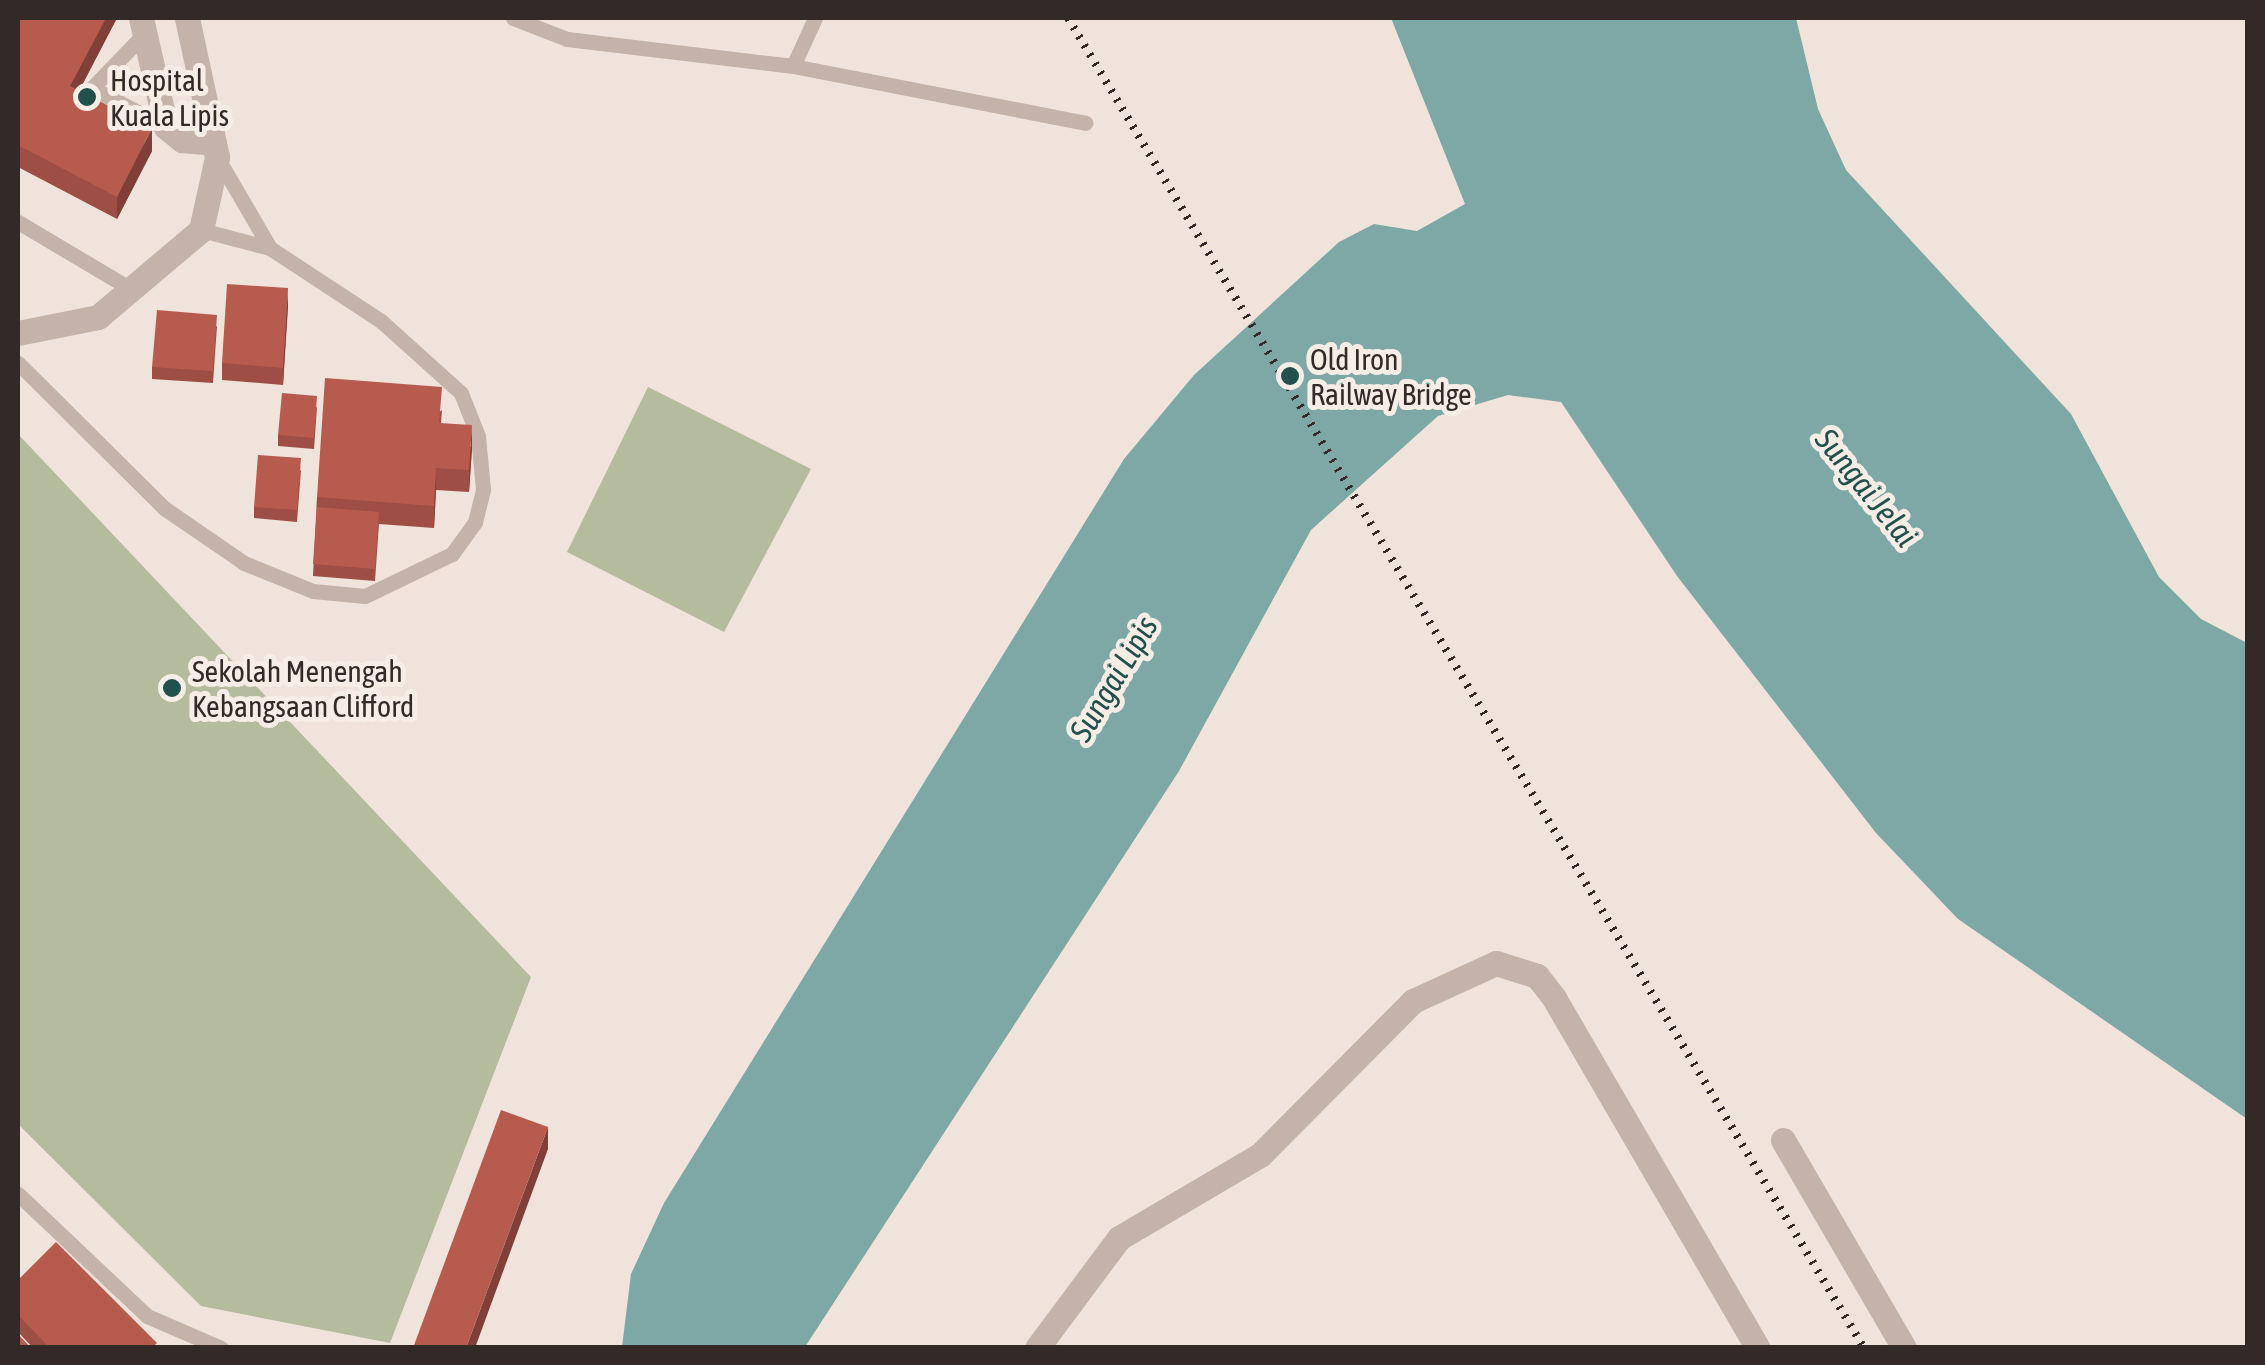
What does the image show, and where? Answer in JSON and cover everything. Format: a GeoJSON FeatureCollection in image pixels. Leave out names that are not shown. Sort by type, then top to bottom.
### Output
{"type":"FeatureCollection","features":[{"type":"Feature","properties":{"kind":"street"},"geometry":{"type":"LineString","coordinates":[[18,333],[73,327],[134,291],[201,230],[216,150],[187,18]]}},
{"type":"Feature","properties":{"kind":"street"},"geometry":{"type":"LineString","coordinates":[[142,26],[166,128],[182,140],[216,150]]}},
{"type":"Feature","properties":{"kind":"street"},"geometry":{"type":"LineString","coordinates":[[1037,1348],[1119,1238],[1260,1155],[1413,1001],[1496,963],[1536,976],[1554,998],[1758,1348]]}},
{"type":"Feature","properties":{"kind":"street"},"geometry":{"type":"LineString","coordinates":[[1782,1140],[1904,1348]]}},
{"type":"Feature","properties":{"kind":"lane"},"geometry":{"type":"LineString","coordinates":[[514,18],[628,50],[793,66],[1086,123]]}},
{"type":"Feature","properties":{"kind":"lane"},"geometry":{"type":"LineString","coordinates":[[793,66],[816,18]]}},
{"type":"Feature","properties":{"kind":"lane"},"geometry":{"type":"LineString","coordinates":[[142,26],[92,88],[166,128]]}},
{"type":"Feature","properties":{"kind":"lane"},"geometry":{"type":"LineString","coordinates":[[216,150],[270,248]]}},
{"type":"Feature","properties":{"kind":"lane"},"geometry":{"type":"LineString","coordinates":[[18,222],[134,291]]}},
{"type":"Feature","properties":{"kind":"lane"},"geometry":{"type":"LineString","coordinates":[[18,364],[210,543],[313,591],[387,591],[452,554],[476,522],[478,436],[442,370],[270,248],[201,230]]}},
{"type":"Feature","properties":{"kind":"lane"},"geometry":{"type":"LineString","coordinates":[[18,1194],[146,1316],[221,1348]]}},
{"type":"Feature","properties":{"kind":"green space"},"geometry":{"type":"Polygon","coordinates":[[[648,387],[811,469],[724,632],[567,552],[648,387]]]}},
{"type":"Feature","properties":{"kind":"green space","name":"Sekolah Menengah Kebangsaan Clifford"},"geometry":{"type":"Polygon","coordinates":[[[18,434],[531,977],[390,1343],[201,1306],[18,1124],[18,434]]]}},
{"type":"Feature","properties":{"kind":"water"},"geometry":{"type":"Polygon","coordinates":[[[1391,18],[1796,18],[1818,109],[1846,170],[2071,414],[2159,577],[2201,619],[2247,643],[2247,1119],[1958,919],[1876,833],[1677,576],[1561,402],[1508,395],[1438,416],[1311,530],[1179,771],[805,1347],[622,1347],[631,1274],[664,1203],[1124,459],[1194,375],[1339,242],[1374,224],[1417,231],[1465,204],[1391,18]]]}},
{"type":"Feature","properties":{"kind":"building"},"geometry":{"type":"Polygon","coordinates":[[[18,18],[106,18],[70,86],[152,128],[117,197],[18,145],[18,18]]]}},
{"type":"Feature","properties":{"kind":"building"},"geometry":{"type":"Polygon","coordinates":[[[227,284],[288,288],[283,368],[222,363],[227,284]]]}},
{"type":"Feature","properties":{"kind":"building"},"geometry":{"type":"Polygon","coordinates":[[[157,310],[217,315],[213,371],[152,367],[157,310]]]}},
{"type":"Feature","properties":{"kind":"building"},"geometry":{"type":"Polygon","coordinates":[[[325,378],[442,387],[439,423],[472,425],[469,470],[436,468],[434,506],[317,497],[325,378]]]}},
{"type":"Feature","properties":{"kind":"building"},"geometry":{"type":"Polygon","coordinates":[[[282,393],[317,396],[314,438],[278,435],[282,393]]]}},
{"type":"Feature","properties":{"kind":"building"},"geometry":{"type":"Polygon","coordinates":[[[258,455],[301,458],[297,510],[254,507],[258,455]]]}},
{"type":"Feature","properties":{"kind":"building"},"geometry":{"type":"Polygon","coordinates":[[[317,507],[379,512],[375,569],[313,564],[317,507]]]}},
{"type":"Feature","properties":{"kind":"building"},"geometry":{"type":"Polygon","coordinates":[[[501,1110],[548,1127],[466,1348],[413,1348],[501,1110]]]}},
{"type":"Feature","properties":{"kind":"building"},"geometry":{"type":"Polygon","coordinates":[[[56,1242],[157,1343],[152,1348],[50,1348],[18,1315],[18,1280],[56,1242]]]}},
{"type":"Feature","properties":{"kind":"building"},"geometry":{"type":"Polygon","coordinates":[[[18,1334],[31,1348],[18,1348],[18,1334]]]}},
{"type":"Feature","properties":{"kind":"railway"},"geometry":{"type":"LineString","coordinates":[[1068,18],[1864,1348]]}},
{"type":"Feature","properties":{"kind":"place","name":"Hospital Kuala Lipis"},"geometry":{"type":"Point","coordinates":[87,97]}},
{"type":"Feature","properties":{"kind":"place","name":"Old Iron Railway Bridge"},"geometry":{"type":"Point","coordinates":[1290,376]}},
{"type":"Feature","properties":{"kind":"place","name":"Sekolah Menengah Kebangsaan Clifford"},"geometry":{"type":"Point","coordinates":[172,688]}},
{"type":"Feature","properties":{"kind":"water label","name":"Sungai Jelai"},"geometry":{"type":"Point","coordinates":[1866,488]}},
{"type":"Feature","properties":{"kind":"water label","name":"Sungai Lipis"},"geometry":{"type":"Point","coordinates":[1114,679]}}]}
